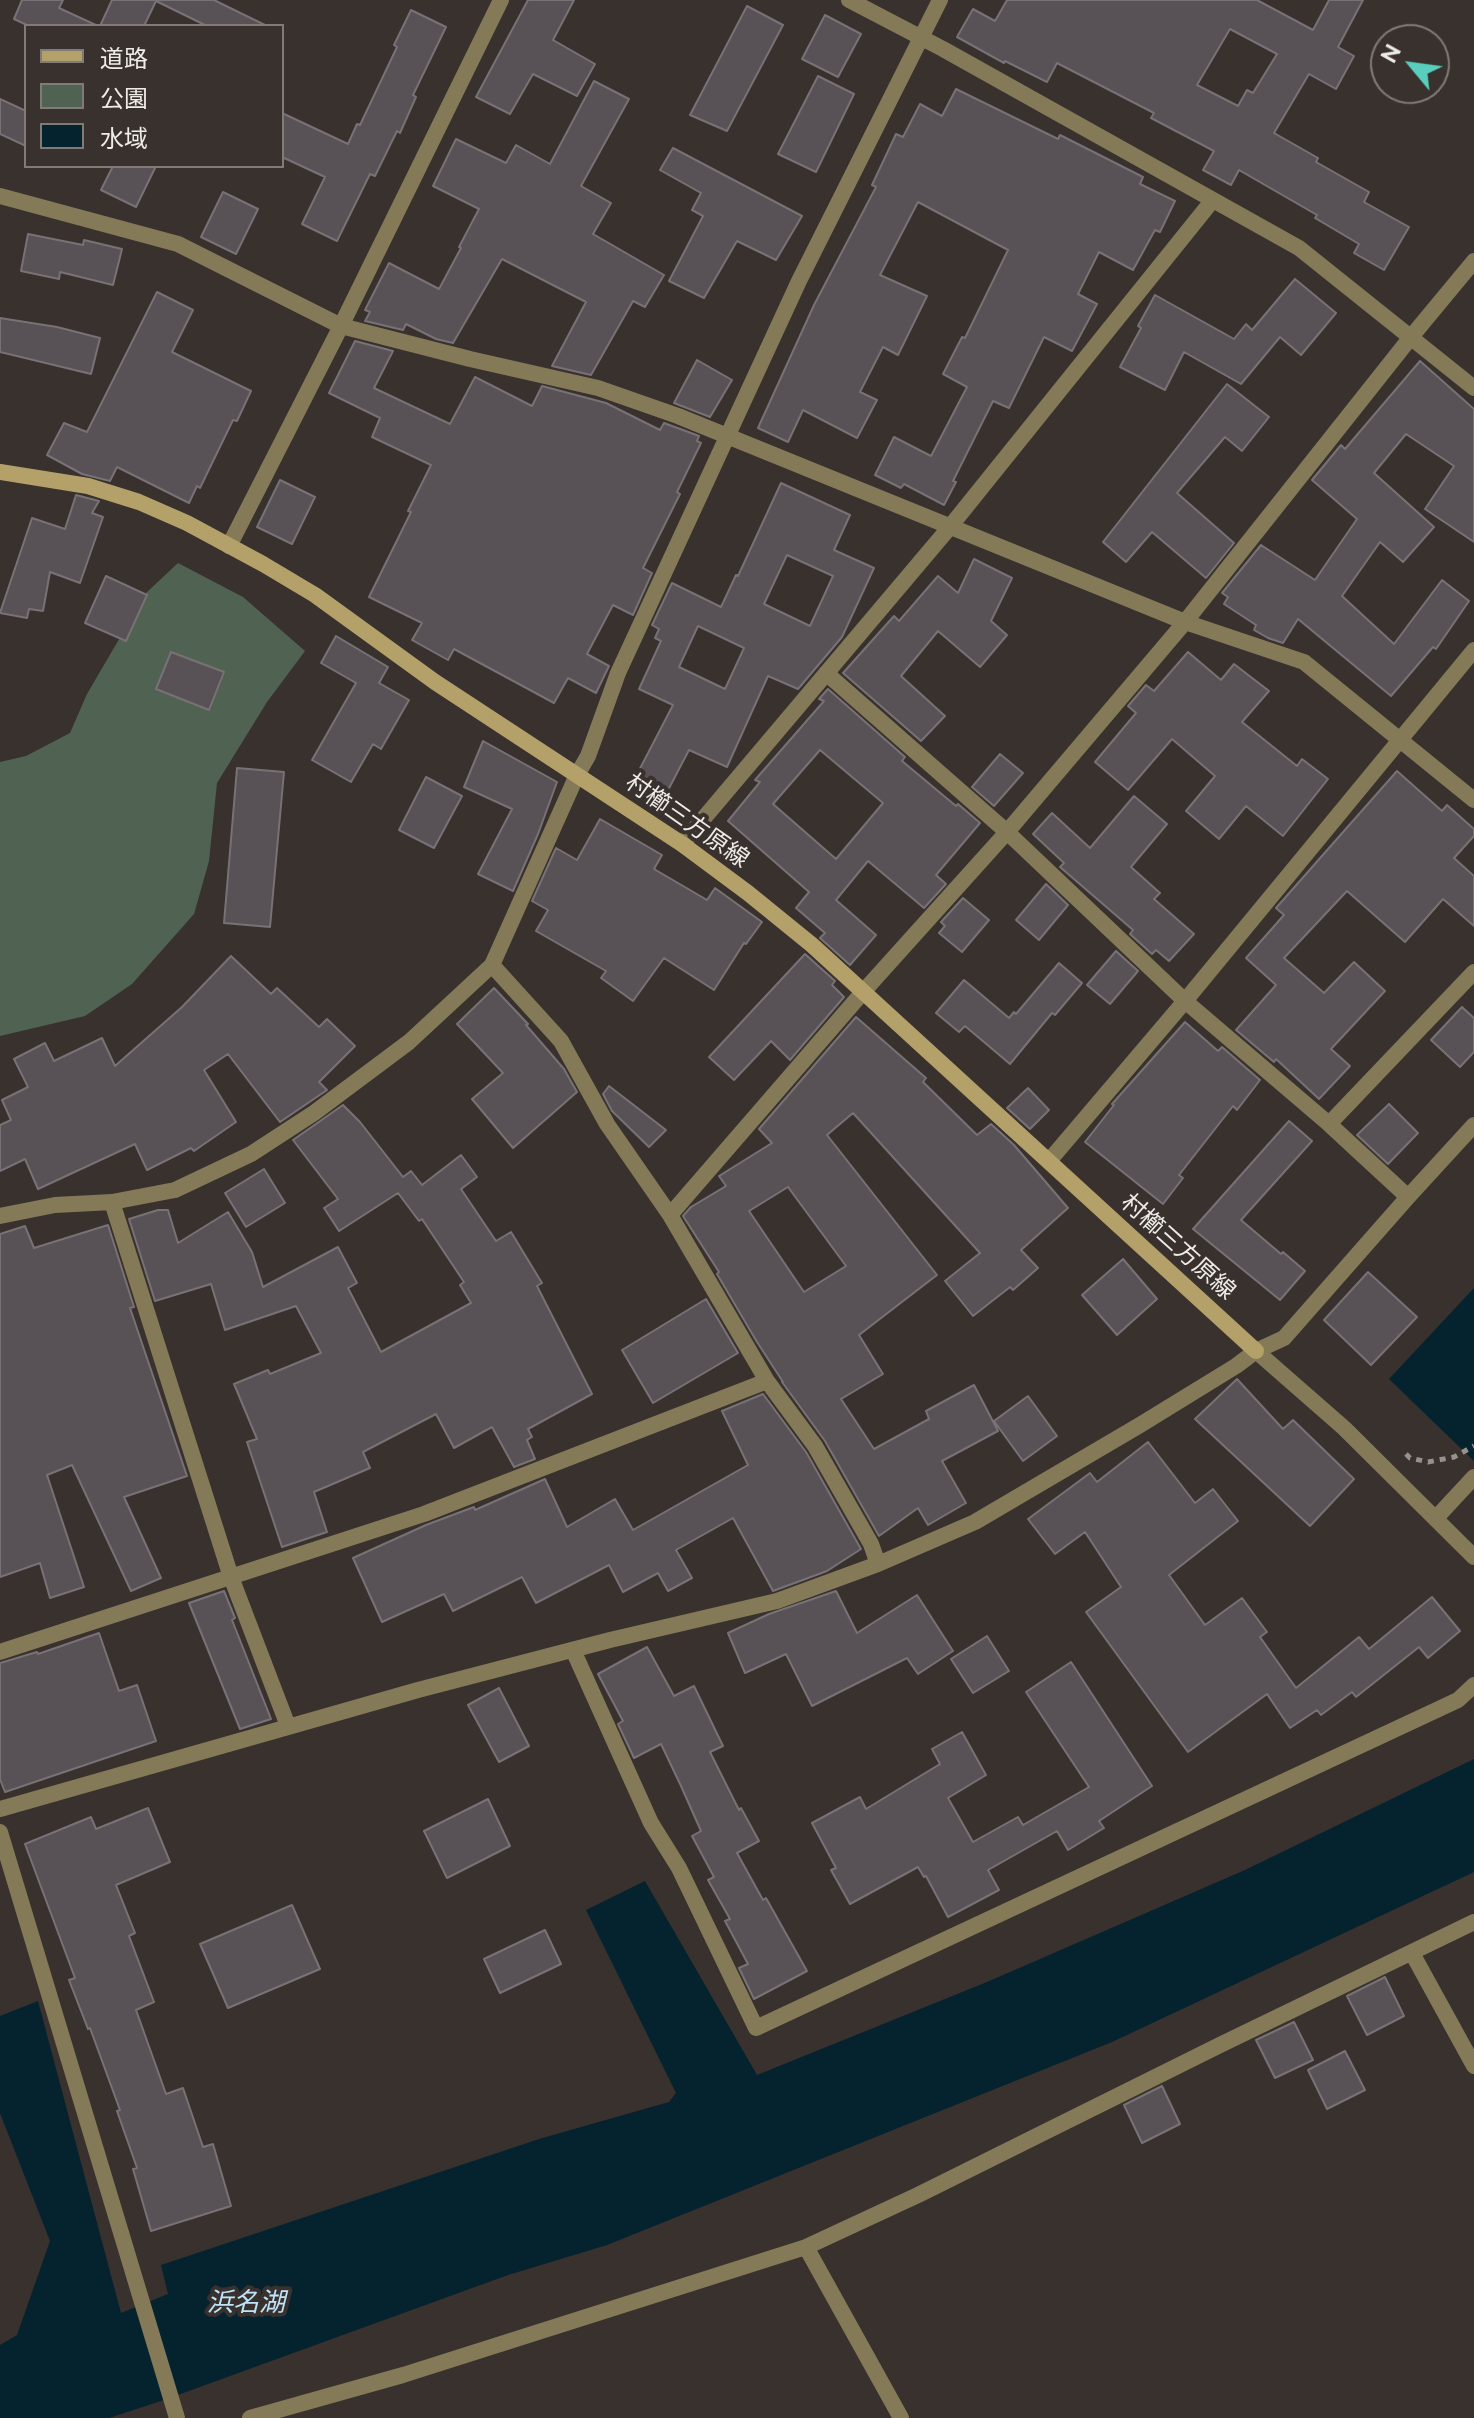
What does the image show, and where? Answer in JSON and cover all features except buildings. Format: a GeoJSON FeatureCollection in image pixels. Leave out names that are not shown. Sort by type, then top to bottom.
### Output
{"type":"FeatureCollection","features":[{"type":"Feature","properties":{"kind":"main road","name":"村櫛三方原線"},"geometry":{"type":"LineString","coordinates":[[0,472],[114,493],[163,511],[229,546],[315,595],[435,682],[682,844],[770,910],[863,992],[1256,1351]]}},
{"type":"Feature","properties":{"kind":"street"},"geometry":{"type":"LineString","coordinates":[[229,546],[501,0]]}},
{"type":"Feature","properties":{"kind":"street"},"geometry":{"type":"LineString","coordinates":[[849,0],[1299,248],[1474,388]]}},
{"type":"Feature","properties":{"kind":"street"},"geometry":{"type":"LineString","coordinates":[[0,1216],[55,1205],[112,1202],[175,1190],[251,1154],[314,1113],[409,1042],[492,965],[588,756],[618,673],[799,281],[940,0]]}},
{"type":"Feature","properties":{"kind":"street"},"geometry":{"type":"LineString","coordinates":[[0,196],[178,244],[341,326],[598,388],[729,436],[1185,622],[1304,662],[1474,800]]}},
{"type":"Feature","properties":{"kind":"street"},"geometry":{"type":"LineString","coordinates":[[682,844],[949,528],[1212,201]]}},
{"type":"Feature","properties":{"kind":"street"},"geometry":{"type":"LineString","coordinates":[[670,1215],[863,992],[1007,832],[1185,622],[1474,261]]}},
{"type":"Feature","properties":{"kind":"street"},"geometry":{"type":"LineString","coordinates":[[1049,1161],[1474,650]]}},
{"type":"Feature","properties":{"kind":"street"},"geometry":{"type":"LineString","coordinates":[[826,673],[1007,832],[1185,1001],[1329,1124],[1408,1197]]}},
{"type":"Feature","properties":{"kind":"street"},"geometry":{"type":"LineString","coordinates":[[492,965],[561,1041],[607,1124],[670,1215],[767,1381],[815,1446],[871,1544],[878,1564]]}},
{"type":"Feature","properties":{"kind":"street"},"geometry":{"type":"LineString","coordinates":[[1329,1124],[1474,972]]}},
{"type":"Feature","properties":{"kind":"street"},"geometry":{"type":"LineString","coordinates":[[0,1809],[288,1726],[573,1650],[777,1601],[878,1564],[975,1522],[1140,1425],[1256,1351],[1284,1338],[1474,1125]]}},
{"type":"Feature","properties":{"kind":"street"},"geometry":{"type":"LineString","coordinates":[[112,1202],[231,1577],[288,1726]]}},
{"type":"Feature","properties":{"kind":"street"},"geometry":{"type":"LineString","coordinates":[[1256,1351],[1344,1428],[1474,1557]]}},
{"type":"Feature","properties":{"kind":"street"},"geometry":{"type":"LineString","coordinates":[[0,1652],[424,1514],[767,1381]]}},
{"type":"Feature","properties":{"kind":"street"},"geometry":{"type":"LineString","coordinates":[[1436,1518],[1474,1477]]}},
{"type":"Feature","properties":{"kind":"street"},"geometry":{"type":"LineString","coordinates":[[573,1650],[651,1823],[679,1868],[756,2028],[1458,1700],[1474,1685]]}},
{"type":"Feature","properties":{"kind":"street"},"geometry":{"type":"LineString","coordinates":[[0,1832],[177,2418]]}},
{"type":"Feature","properties":{"kind":"street"},"geometry":{"type":"LineString","coordinates":[[250,2418],[403,2375],[806,2247],[1474,1922]]}},
{"type":"Feature","properties":{"kind":"street"},"geometry":{"type":"LineString","coordinates":[[1412,1953],[1474,2066]]}},
{"type":"Feature","properties":{"kind":"street"},"geometry":{"type":"LineString","coordinates":[[806,2247],[901,2418]]}},
{"type":"Feature","properties":{"kind":"path"},"geometry":{"type":"LineString","coordinates":[[1399,1447],[1410,1458],[1428,1462],[1454,1457],[1474,1446]]}},
{"type":"Feature","properties":{"kind":"green space"},"geometry":{"type":"Polygon","coordinates":[[[178,563],[243,597],[305,651],[267,702],[217,783],[209,861],[194,914],[132,984],[85,1016],[0,1036],[0,762],[26,756],[70,733],[87,694],[146,593],[178,563]]]}},
{"type":"Feature","properties":{"kind":"water"},"geometry":{"type":"Polygon","coordinates":[[[1474,1288],[1474,1461],[1389,1379],[1474,1288]]]}},
{"type":"Feature","properties":{"kind":"water","name":"浜名湖"},"geometry":{"type":"Polygon","coordinates":[[[1474,1759],[1474,1872],[1112,2042],[607,2245],[508,2275],[164,2400],[109,2418],[0,2418],[0,2345],[17,2335],[50,2241],[0,2113],[0,2016],[38,2001],[121,2313],[168,2294],[161,2265],[539,2139],[669,2102],[676,2093],[586,1910],[645,1881],[757,2075],[987,1982],[1245,1870],[1474,1759]]]}}]}
